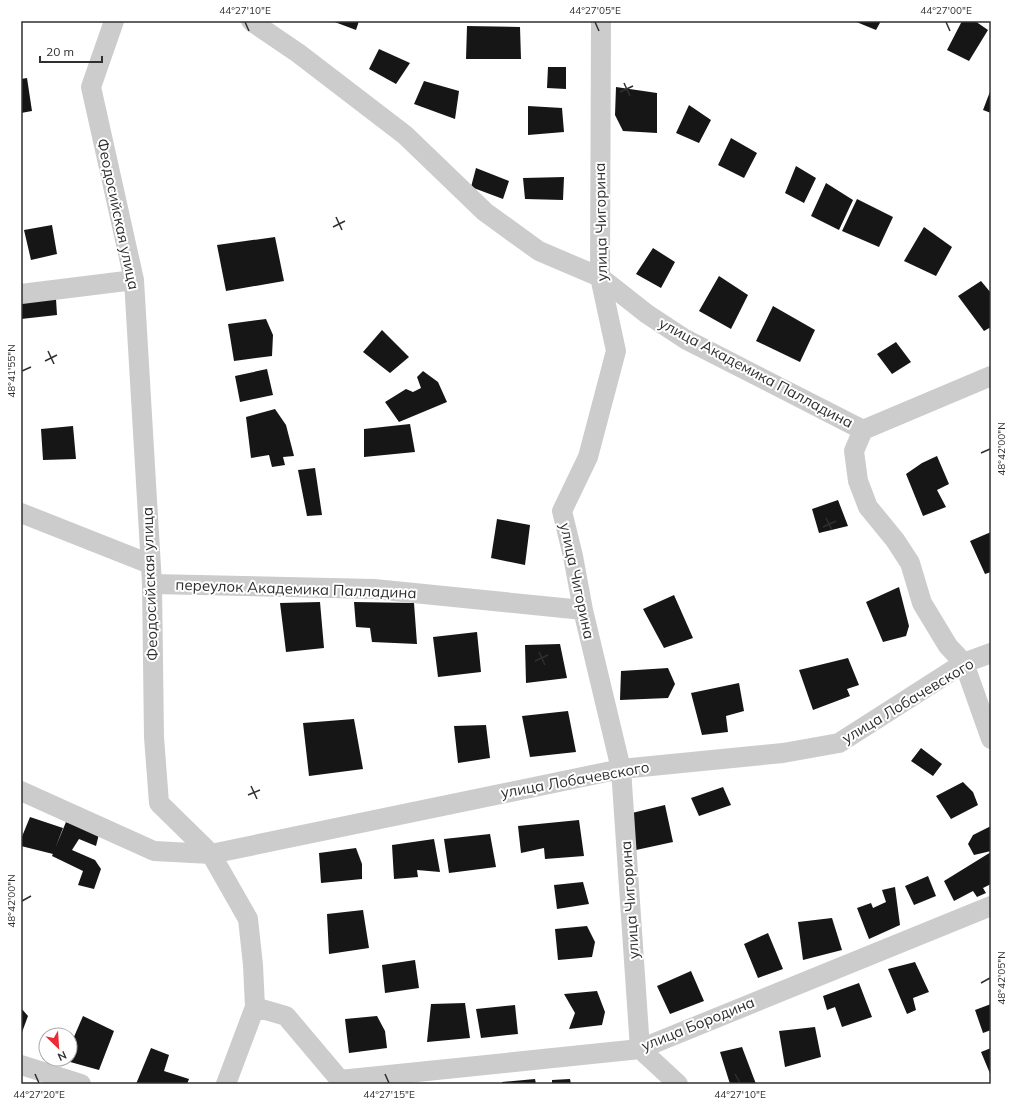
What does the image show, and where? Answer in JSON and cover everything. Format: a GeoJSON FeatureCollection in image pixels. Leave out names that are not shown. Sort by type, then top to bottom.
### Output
{"type":"FeatureCollection","features":[{"type":"Feature","properties":{"kind":"street","name":"Феодосийская улица"},"geometry":{"type":"LineString","coordinates":[[114,21],[91,87],[134,280],[151,574],[154,737],[159,803],[211,854],[248,919],[253,965],[255,1008]]}},
{"type":"Feature","properties":{"kind":"street","name":"улица Академика Палладина"},"geometry":{"type":"LineString","coordinates":[[251,21],[298,53],[405,135],[485,212],[539,251],[600,277],[647,314],[685,339],[863,430],[991,376]]}},
{"type":"Feature","properties":{"kind":"street","name":"улица Чигорина"},"geometry":{"type":"LineString","coordinates":[[601,21],[600,277],[616,351],[588,457],[562,511],[573,556],[583,610],[621,769],[640,1049]]}},
{"type":"Feature","properties":{"kind":"street"},"geometry":{"type":"LineString","coordinates":[[21,294],[134,280]]}},
{"type":"Feature","properties":{"kind":"street"},"geometry":{"type":"LineString","coordinates":[[863,430],[854,451],[858,481],[868,507],[895,540],[910,563],[922,603],[948,646],[964,663],[991,739]]}},
{"type":"Feature","properties":{"kind":"street"},"geometry":{"type":"LineString","coordinates":[[21,513],[151,574]]}},
{"type":"Feature","properties":{"kind":"street","name":"переулок Академика Палладина"},"geometry":{"type":"LineString","coordinates":[[151,574],[374,589],[583,610]]}},
{"type":"Feature","properties":{"kind":"street","name":"улица Лобачевского"},"geometry":{"type":"LineString","coordinates":[[21,791],[154,850],[211,854],[621,769],[783,753],[839,743],[964,663],[991,653]]}},
{"type":"Feature","properties":{"kind":"street","name":"улица Бородина"},"geometry":{"type":"LineString","coordinates":[[255,1008],[286,1016],[340,1080],[640,1049],[991,906]]}},
{"type":"Feature","properties":{"kind":"street"},"geometry":{"type":"LineString","coordinates":[[226,1084],[255,1008]]}},
{"type":"Feature","properties":{"kind":"street"},"geometry":{"type":"LineString","coordinates":[[640,1049],[678,1084]]}},
{"type":"Feature","properties":{"kind":"street"},"geometry":{"type":"LineString","coordinates":[[21,1065],[81,1084]]}},
{"type":"Feature","properties":{"kind":"building"},"geometry":{"type":"Polygon","coordinates":[[[332,21],[359,21],[356,30],[332,21]]]}},
{"type":"Feature","properties":{"kind":"building"},"geometry":{"type":"Polygon","coordinates":[[[854,21],[881,21],[876,30],[854,21]]]}},
{"type":"Feature","properties":{"kind":"building"},"geometry":{"type":"Polygon","coordinates":[[[962,21],[975,21],[988,30],[969,61],[947,50],[962,21]]]}},
{"type":"Feature","properties":{"kind":"building"},"geometry":{"type":"Polygon","coordinates":[[[467,26],[520,27],[521,59],[466,59],[467,26]]]}},
{"type":"Feature","properties":{"kind":"building"},"geometry":{"type":"Polygon","coordinates":[[[379,49],[410,63],[396,84],[369,69],[379,49]]]}},
{"type":"Feature","properties":{"kind":"building"},"geometry":{"type":"Polygon","coordinates":[[[548,67],[566,67],[566,89],[547,88],[548,67]]]}},
{"type":"Feature","properties":{"kind":"building"},"geometry":{"type":"Polygon","coordinates":[[[27,78],[32,111],[21,113],[21,79],[27,78]]]}},
{"type":"Feature","properties":{"kind":"building"},"geometry":{"type":"Polygon","coordinates":[[[424,81],[459,91],[455,119],[414,104],[424,81]]]}},
{"type":"Feature","properties":{"kind":"building"},"geometry":{"type":"Polygon","coordinates":[[[616,87],[657,93],[657,133],[623,131],[615,115],[616,87]]]}},
{"type":"Feature","properties":{"kind":"building"},"geometry":{"type":"Polygon","coordinates":[[[991,89],[991,113],[983,110],[991,89]]]}},
{"type":"Feature","properties":{"kind":"building"},"geometry":{"type":"Polygon","coordinates":[[[689,105],[711,120],[699,143],[676,133],[689,105]]]}},
{"type":"Feature","properties":{"kind":"building"},"geometry":{"type":"Polygon","coordinates":[[[528,106],[562,108],[564,132],[528,135],[528,106]]]}},
{"type":"Feature","properties":{"kind":"building"},"geometry":{"type":"Polygon","coordinates":[[[731,138],[757,153],[744,178],[718,165],[731,138]]]}},
{"type":"Feature","properties":{"kind":"building"},"geometry":{"type":"Polygon","coordinates":[[[796,166],[816,178],[804,203],[785,193],[796,166]]]}},
{"type":"Feature","properties":{"kind":"building"},"geometry":{"type":"Polygon","coordinates":[[[476,168],[509,181],[503,199],[471,187],[476,168]]]}},
{"type":"Feature","properties":{"kind":"building"},"geometry":{"type":"Polygon","coordinates":[[[564,177],[563,200],[525,199],[523,178],[564,177]]]}},
{"type":"Feature","properties":{"kind":"building"},"geometry":{"type":"Polygon","coordinates":[[[826,183],[853,200],[839,230],[811,216],[826,183]]]}},
{"type":"Feature","properties":{"kind":"building"},"geometry":{"type":"Polygon","coordinates":[[[857,199],[893,217],[879,247],[842,231],[857,199]]]}},
{"type":"Feature","properties":{"kind":"building"},"geometry":{"type":"Polygon","coordinates":[[[52,225],[57,254],[31,260],[24,230],[52,225]]]}},
{"type":"Feature","properties":{"kind":"building"},"geometry":{"type":"Polygon","coordinates":[[[924,227],[952,247],[936,276],[904,261],[924,227]]]}},
{"type":"Feature","properties":{"kind":"building"},"geometry":{"type":"Polygon","coordinates":[[[275,237],[284,281],[226,291],[217,245],[275,237]]]}},
{"type":"Feature","properties":{"kind":"building"},"geometry":{"type":"Polygon","coordinates":[[[653,248],[675,262],[661,288],[636,274],[653,248]]]}},
{"type":"Feature","properties":{"kind":"building"},"geometry":{"type":"Polygon","coordinates":[[[719,276],[748,295],[731,329],[699,311],[719,276]]]}},
{"type":"Feature","properties":{"kind":"building"},"geometry":{"type":"Polygon","coordinates":[[[981,281],[991,293],[991,327],[984,331],[958,296],[981,281]]]}},
{"type":"Feature","properties":{"kind":"building"},"geometry":{"type":"Polygon","coordinates":[[[55,283],[57,315],[21,319],[21,286],[55,283]]]}},
{"type":"Feature","properties":{"kind":"building"},"geometry":{"type":"Polygon","coordinates":[[[773,306],[815,330],[800,362],[756,341],[773,306]]]}},
{"type":"Feature","properties":{"kind":"building"},"geometry":{"type":"Polygon","coordinates":[[[266,319],[273,335],[272,356],[234,361],[228,324],[266,319]]]}},
{"type":"Feature","properties":{"kind":"building"},"geometry":{"type":"Polygon","coordinates":[[[382,330],[409,357],[390,373],[363,352],[382,330]]]}},
{"type":"Feature","properties":{"kind":"building"},"geometry":{"type":"Polygon","coordinates":[[[896,342],[911,362],[892,374],[877,354],[896,342]]]}},
{"type":"Feature","properties":{"kind":"building"},"geometry":{"type":"Polygon","coordinates":[[[267,369],[273,395],[240,402],[235,376],[267,369]]]}},
{"type":"Feature","properties":{"kind":"building"},"geometry":{"type":"Polygon","coordinates":[[[423,371],[438,382],[447,402],[399,422],[385,402],[406,389],[413,392],[421,388],[417,377],[423,371]]]}},
{"type":"Feature","properties":{"kind":"building"},"geometry":{"type":"Polygon","coordinates":[[[275,409],[286,425],[294,456],[283,457],[285,465],[272,467],[269,455],[251,458],[246,417],[275,409]]]}},
{"type":"Feature","properties":{"kind":"building"},"geometry":{"type":"Polygon","coordinates":[[[410,424],[415,452],[364,457],[364,429],[410,424]]]}},
{"type":"Feature","properties":{"kind":"building"},"geometry":{"type":"Polygon","coordinates":[[[73,426],[76,459],[43,460],[41,429],[73,426]]]}},
{"type":"Feature","properties":{"kind":"building"},"geometry":{"type":"Polygon","coordinates":[[[937,456],[949,484],[937,490],[946,507],[923,516],[906,474],[922,463],[937,456]]]}},
{"type":"Feature","properties":{"kind":"building"},"geometry":{"type":"Polygon","coordinates":[[[315,468],[322,515],[307,516],[298,470],[315,468]]]}},
{"type":"Feature","properties":{"kind":"building"},"geometry":{"type":"Polygon","coordinates":[[[838,500],[848,526],[819,533],[812,509],[838,500]]]}},
{"type":"Feature","properties":{"kind":"building"},"geometry":{"type":"Polygon","coordinates":[[[497,519],[530,525],[525,565],[491,558],[497,519]]]}},
{"type":"Feature","properties":{"kind":"building"},"geometry":{"type":"Polygon","coordinates":[[[991,532],[991,572],[985,574],[970,541],[991,532]]]}},
{"type":"Feature","properties":{"kind":"building"},"geometry":{"type":"Polygon","coordinates":[[[899,587],[909,626],[906,636],[883,642],[866,602],[899,587]]]}},
{"type":"Feature","properties":{"kind":"building"},"geometry":{"type":"Polygon","coordinates":[[[674,595],[693,638],[664,648],[643,609],[674,595]]]}},
{"type":"Feature","properties":{"kind":"building"},"geometry":{"type":"Polygon","coordinates":[[[320,602],[324,648],[286,652],[280,603],[320,602]]]}},
{"type":"Feature","properties":{"kind":"building"},"geometry":{"type":"Polygon","coordinates":[[[354,602],[414,603],[417,644],[372,642],[370,628],[356,627],[354,602]]]}},
{"type":"Feature","properties":{"kind":"building"},"geometry":{"type":"Polygon","coordinates":[[[477,632],[481,672],[438,677],[433,637],[477,632]]]}},
{"type":"Feature","properties":{"kind":"building"},"geometry":{"type":"Polygon","coordinates":[[[560,644],[567,678],[526,683],[525,645],[560,644]]]}},
{"type":"Feature","properties":{"kind":"building"},"geometry":{"type":"Polygon","coordinates":[[[848,658],[859,685],[847,689],[850,696],[813,710],[799,670],[848,658]]]}},
{"type":"Feature","properties":{"kind":"building"},"geometry":{"type":"Polygon","coordinates":[[[668,668],[675,684],[668,698],[620,700],[621,671],[668,668]]]}},
{"type":"Feature","properties":{"kind":"building"},"geometry":{"type":"Polygon","coordinates":[[[739,683],[744,711],[726,716],[728,732],[702,735],[691,693],[739,683]]]}},
{"type":"Feature","properties":{"kind":"building"},"geometry":{"type":"Polygon","coordinates":[[[568,711],[576,752],[530,757],[522,716],[568,711]]]}},
{"type":"Feature","properties":{"kind":"building"},"geometry":{"type":"Polygon","coordinates":[[[354,719],[363,769],[309,776],[303,723],[354,719]]]}},
{"type":"Feature","properties":{"kind":"building"},"geometry":{"type":"Polygon","coordinates":[[[486,725],[490,758],[458,763],[454,726],[486,725]]]}},
{"type":"Feature","properties":{"kind":"building"},"geometry":{"type":"Polygon","coordinates":[[[921,748],[942,764],[933,776],[911,761],[921,748]]]}},
{"type":"Feature","properties":{"kind":"building"},"geometry":{"type":"Polygon","coordinates":[[[963,782],[973,792],[978,805],[951,819],[936,796],[963,782]]]}},
{"type":"Feature","properties":{"kind":"building"},"geometry":{"type":"Polygon","coordinates":[[[723,787],[731,805],[699,816],[691,798],[723,787]]]}},
{"type":"Feature","properties":{"kind":"building"},"geometry":{"type":"Polygon","coordinates":[[[665,805],[673,842],[636,850],[632,813],[665,805]]]}},
{"type":"Feature","properties":{"kind":"building"},"geometry":{"type":"Polygon","coordinates":[[[30,817],[63,828],[53,854],[21,846],[21,839],[30,817]]]}},
{"type":"Feature","properties":{"kind":"building"},"geometry":{"type":"Polygon","coordinates":[[[579,820],[584,856],[545,859],[544,848],[521,853],[518,826],[579,820]]]}},
{"type":"Feature","properties":{"kind":"building"},"geometry":{"type":"Polygon","coordinates":[[[66,822],[99,834],[96,846],[79,839],[72,850],[95,860],[101,869],[94,889],[78,885],[83,871],[52,856],[66,822]]]}},
{"type":"Feature","properties":{"kind":"building"},"geometry":{"type":"Polygon","coordinates":[[[991,826],[991,851],[974,855],[968,844],[973,835],[991,826]]]}},
{"type":"Feature","properties":{"kind":"building"},"geometry":{"type":"Polygon","coordinates":[[[490,834],[496,867],[449,873],[444,839],[490,834]]]}},
{"type":"Feature","properties":{"kind":"building"},"geometry":{"type":"Polygon","coordinates":[[[434,839],[440,872],[417,870],[418,877],[394,879],[392,845],[434,839]]]}},
{"type":"Feature","properties":{"kind":"building"},"geometry":{"type":"Polygon","coordinates":[[[356,848],[362,864],[362,879],[321,883],[319,853],[356,848]]]}},
{"type":"Feature","properties":{"kind":"building"},"geometry":{"type":"Polygon","coordinates":[[[991,852],[991,884],[983,888],[986,893],[977,897],[973,891],[954,901],[944,881],[991,852]]]}},
{"type":"Feature","properties":{"kind":"building"},"geometry":{"type":"Polygon","coordinates":[[[928,876],[936,896],[914,905],[905,886],[928,876]]]}},
{"type":"Feature","properties":{"kind":"building"},"geometry":{"type":"Polygon","coordinates":[[[583,882],[589,904],[557,909],[554,885],[583,882]]]}},
{"type":"Feature","properties":{"kind":"building"},"geometry":{"type":"Polygon","coordinates":[[[895,887],[900,925],[869,939],[857,908],[871,903],[873,908],[886,902],[882,890],[895,887]]]}},
{"type":"Feature","properties":{"kind":"building"},"geometry":{"type":"Polygon","coordinates":[[[363,910],[369,948],[329,954],[327,914],[363,910]]]}},
{"type":"Feature","properties":{"kind":"building"},"geometry":{"type":"Polygon","coordinates":[[[832,918],[842,950],[803,960],[798,922],[832,918]]]}},
{"type":"Feature","properties":{"kind":"building"},"geometry":{"type":"Polygon","coordinates":[[[587,926],[595,942],[592,957],[558,960],[555,929],[587,926]]]}},
{"type":"Feature","properties":{"kind":"building"},"geometry":{"type":"Polygon","coordinates":[[[768,933],[783,969],[758,978],[744,944],[768,933]]]}},
{"type":"Feature","properties":{"kind":"building"},"geometry":{"type":"Polygon","coordinates":[[[415,960],[419,988],[385,993],[382,965],[415,960]]]}},
{"type":"Feature","properties":{"kind":"building"},"geometry":{"type":"Polygon","coordinates":[[[915,962],[929,992],[913,998],[916,1010],[907,1014],[888,969],[915,962]]]}},
{"type":"Feature","properties":{"kind":"building"},"geometry":{"type":"Polygon","coordinates":[[[691,971],[704,1001],[670,1014],[657,986],[691,971]]]}},
{"type":"Feature","properties":{"kind":"building"},"geometry":{"type":"Polygon","coordinates":[[[859,983],[872,1017],[842,1027],[835,1007],[827,1010],[823,996],[859,983]]]}},
{"type":"Feature","properties":{"kind":"building"},"geometry":{"type":"Polygon","coordinates":[[[597,991],[605,1012],[602,1025],[569,1029],[575,1013],[564,994],[597,991]]]}},
{"type":"Feature","properties":{"kind":"building"},"geometry":{"type":"Polygon","coordinates":[[[465,1003],[470,1038],[427,1042],[431,1004],[465,1003]]]}},
{"type":"Feature","properties":{"kind":"building"},"geometry":{"type":"Polygon","coordinates":[[[991,1004],[991,1030],[983,1033],[975,1010],[991,1004]]]}},
{"type":"Feature","properties":{"kind":"building"},"geometry":{"type":"Polygon","coordinates":[[[515,1005],[518,1034],[481,1038],[476,1009],[515,1005]]]}},
{"type":"Feature","properties":{"kind":"building"},"geometry":{"type":"Polygon","coordinates":[[[21,1008],[28,1016],[21,1035],[21,1008]]]}},
{"type":"Feature","properties":{"kind":"building"},"geometry":{"type":"Polygon","coordinates":[[[83,1016],[114,1031],[99,1070],[78,1064],[78,1028],[83,1016]]]}},
{"type":"Feature","properties":{"kind":"building"},"geometry":{"type":"Polygon","coordinates":[[[377,1016],[385,1031],[387,1048],[349,1053],[345,1019],[377,1016]]]}},
{"type":"Feature","properties":{"kind":"building"},"geometry":{"type":"Polygon","coordinates":[[[815,1027],[821,1057],[785,1067],[779,1031],[815,1027]]]}},
{"type":"Feature","properties":{"kind":"building"},"geometry":{"type":"Polygon","coordinates":[[[742,1047],[756,1084],[730,1084],[720,1052],[742,1047]]]}},
{"type":"Feature","properties":{"kind":"building"},"geometry":{"type":"Polygon","coordinates":[[[151,1048],[169,1055],[164,1071],[189,1079],[187,1084],[136,1084],[151,1048]]]}},
{"type":"Feature","properties":{"kind":"building"},"geometry":{"type":"Polygon","coordinates":[[[991,1048],[991,1076],[981,1052],[991,1048]]]}},
{"type":"Feature","properties":{"kind":"building"},"geometry":{"type":"Polygon","coordinates":[[[535,1079],[536,1084],[502,1084],[502,1082],[535,1079]]]}},
{"type":"Feature","properties":{"kind":"building"},"geometry":{"type":"Polygon","coordinates":[[[570,1079],[571,1084],[552,1084],[552,1080],[570,1079]]]}}]}
